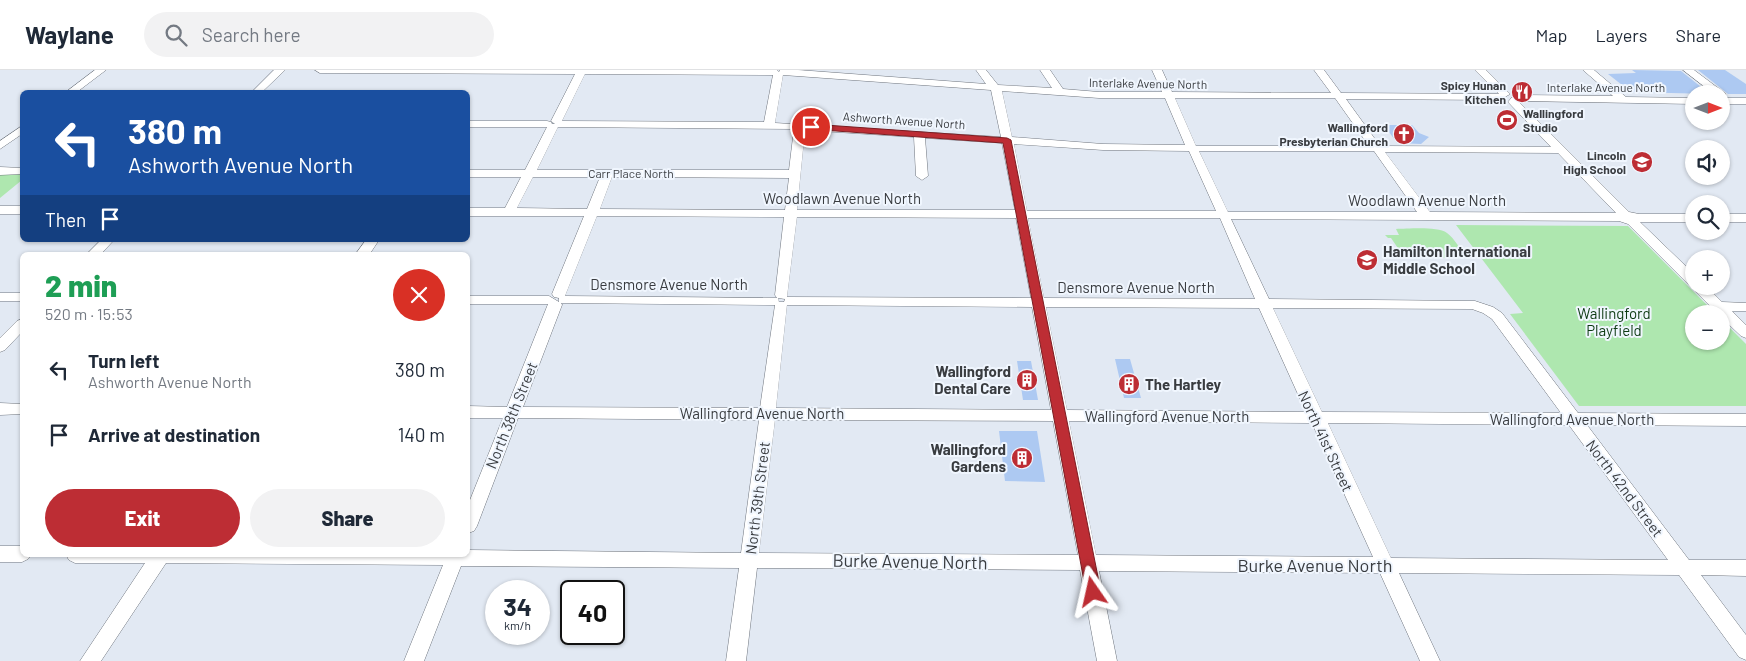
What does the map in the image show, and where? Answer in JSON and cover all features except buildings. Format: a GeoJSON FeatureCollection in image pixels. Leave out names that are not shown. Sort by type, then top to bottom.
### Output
{"type":"FeatureCollection","features":[{"type":"Feature","properties":{"kind":"street"},"geometry":{"type":"LineString","coordinates":[[74,90],[100,70]]}},
{"type":"Feature","properties":{"kind":"street"},"geometry":{"type":"LineString","coordinates":[[259,90],[280,70]]}},
{"type":"Feature","properties":{"kind":"street","name":"Interlake Avenue North"},"geometry":{"type":"LineString","coordinates":[[320,70],[778,72],[1060,92],[1169,96],[1685,100]]}},
{"type":"Feature","properties":{"kind":"street"},"geometry":{"type":"LineString","coordinates":[[981,70],[995,88],[999,97],[1107,661]]}},
{"type":"Feature","properties":{"kind":"street"},"geometry":{"type":"LineString","coordinates":[[1045,70],[1060,92]]}},
{"type":"Feature","properties":{"kind":"street","name":"North 41st Street"},"geometry":{"type":"LineString","coordinates":[[1157,70],[1315,417],[1430,661]]}},
{"type":"Feature","properties":{"kind":"street"},"geometry":{"type":"LineString","coordinates":[[1319,70],[1426,216]]}},
{"type":"Feature","properties":{"kind":"street"},"geometry":{"type":"LineString","coordinates":[[1480,70],[1685,273]]}},
{"type":"Feature","properties":{"kind":"street"},"geometry":{"type":"LineString","coordinates":[[1588,70],[1624,100]]}},
{"type":"Feature","properties":{"kind":"street"},"geometry":{"type":"LineString","coordinates":[[1688,70],[1709,85]]}},
{"type":"Feature","properties":{"kind":"street"},"geometry":{"type":"LineString","coordinates":[[509,212],[582,71]]}},
{"type":"Feature","properties":{"kind":"street"},"geometry":{"type":"LineString","coordinates":[[769,125],[778,72]]}},
{"type":"Feature","properties":{"kind":"street"},"geometry":{"type":"LineString","coordinates":[[1730,101],[1746,101]]}},
{"type":"Feature","properties":{"kind":"street","name":"Ashworth Avenue North"},"geometry":{"type":"LineString","coordinates":[[470,124],[800,126],[1103,148],[1561,150]]}},
{"type":"Feature","properties":{"kind":"street","name":"North 39th Street"},"geometry":{"type":"LineString","coordinates":[[736,661],[782,301],[800,126]]}},
{"type":"Feature","properties":{"kind":"street"},"geometry":{"type":"LineString","coordinates":[[0,146],[20,131]]}},
{"type":"Feature","properties":{"kind":"street"},"geometry":{"type":"LineString","coordinates":[[919,135],[922,176]]}},
{"type":"Feature","properties":{"kind":"street"},"geometry":{"type":"LineString","coordinates":[[0,170],[20,171]]}},
{"type":"Feature","properties":{"kind":"street","name":"Carr Place North"},"geometry":{"type":"LineString","coordinates":[[470,173],[795,174]]}},
{"type":"Feature","properties":{"kind":"street","name":"North 38th Street"},"geometry":{"type":"LineString","coordinates":[[470,521],[608,173]]}},
{"type":"Feature","properties":{"kind":"street"},"geometry":{"type":"LineString","coordinates":[[0,210],[20,210]]}},
{"type":"Feature","properties":{"kind":"street","name":"Woodlawn Avenue North"},"geometry":{"type":"LineString","coordinates":[[470,212],[1685,218]]}},
{"type":"Feature","properties":{"kind":"street"},"geometry":{"type":"LineString","coordinates":[[1730,218],[1746,218]]}},
{"type":"Feature","properties":{"kind":"street"},"geometry":{"type":"LineString","coordinates":[[96,252],[106,242]]}},
{"type":"Feature","properties":{"kind":"street"},"geometry":{"type":"LineString","coordinates":[[1707,295],[1718,305]]}},
{"type":"Feature","properties":{"kind":"street"},"geometry":{"type":"LineString","coordinates":[[0,297],[20,297]]}},
{"type":"Feature","properties":{"kind":"street","name":"Densmore Avenue North"},"geometry":{"type":"LineString","coordinates":[[470,300],[1263,303],[1472,305],[1482,307]]}},
{"type":"Feature","properties":{"kind":"street"},"geometry":{"type":"LineString","coordinates":[[1730,306],[1746,307]]}},
{"type":"Feature","properties":{"kind":"street","name":"North 42nd Street"},"geometry":{"type":"LineString","coordinates":[[1482,307],[1492,311],[1497,316],[1746,650]]}},
{"type":"Feature","properties":{"kind":"street"},"geometry":{"type":"LineString","coordinates":[[1730,317],[1746,334]]}},
{"type":"Feature","properties":{"kind":"street"},"geometry":{"type":"LineString","coordinates":[[0,346],[20,326]]}},
{"type":"Feature","properties":{"kind":"street"},"geometry":{"type":"LineString","coordinates":[[0,409],[20,409]]}},
{"type":"Feature","properties":{"kind":"street","name":"Wallingford Avenue North"},"geometry":{"type":"LineString","coordinates":[[470,412],[1746,420]]}},
{"type":"Feature","properties":{"kind":"street"},"geometry":{"type":"LineString","coordinates":[[0,554],[20,554]]}},
{"type":"Feature","properties":{"kind":"street"},"geometry":{"type":"LineString","coordinates":[[90,661],[160,557]]}},
{"type":"Feature","properties":{"kind":"street"},"geometry":{"type":"LineString","coordinates":[[414,661],[455,557]]}},
{"type":"Feature","properties":{"kind":"street","name":"Burke Avenue North"},"geometry":{"type":"LineString","coordinates":[[455,557],[1746,568]]}},
{"type":"Feature","properties":{"kind":"green space"},"geometry":{"type":"Polygon","coordinates":[[[0,174],[20,174],[20,182],[0,198],[0,174]]]}},
{"type":"Feature","properties":{"kind":"green space","name":"Wallingford Playfield"},"geometry":{"type":"Polygon","coordinates":[[[1456,225],[1628,226],[1685,283],[1685,295],[1697,295],[1707,305],[1685,305],[1685,350],[1730,350],[1730,328],[1746,344],[1746,406],[1579,406],[1510,314],[1523,313],[1456,225]]]}},
{"type":"Feature","properties":{"kind":"green space"},"geometry":{"type":"Polygon","coordinates":[[[1396,229],[1436,229],[1447,233],[1453,238],[1466,258],[1404,257],[1391,238],[1385,235],[1399,235],[1396,229]]]}},
{"type":"Feature","properties":{"kind":"place","name":"Spicy Hunan Kitchen"},"geometry":{"type":"Point","coordinates":[1522,92]}},
{"type":"Feature","properties":{"kind":"place","name":"Wallingford Studio"},"geometry":{"type":"Point","coordinates":[1507,120]}},
{"type":"Feature","properties":{"kind":"place","name":"Wallingford Presbyterian Church"},"geometry":{"type":"Point","coordinates":[1404,134]}},
{"type":"Feature","properties":{"kind":"place","name":"Lincoln High School"},"geometry":{"type":"Point","coordinates":[1642,162]}},
{"type":"Feature","properties":{"kind":"place","name":"Hamilton International Middle School"},"geometry":{"type":"Point","coordinates":[1367,260]}},
{"type":"Feature","properties":{"kind":"place","name":"Wallingford Dental Care"},"geometry":{"type":"Point","coordinates":[1027,380]}},
{"type":"Feature","properties":{"kind":"place","name":"The Hartley"},"geometry":{"type":"Point","coordinates":[1129,384]}},
{"type":"Feature","properties":{"kind":"place","name":"Wallingford Gardens"},"geometry":{"type":"Point","coordinates":[1022,458]}},
{"type":"Feature","properties":{"kind":"route"},"geometry":{"type":"LineString","coordinates":[[811,127],[1007,140],[1093,592]]}}]}
